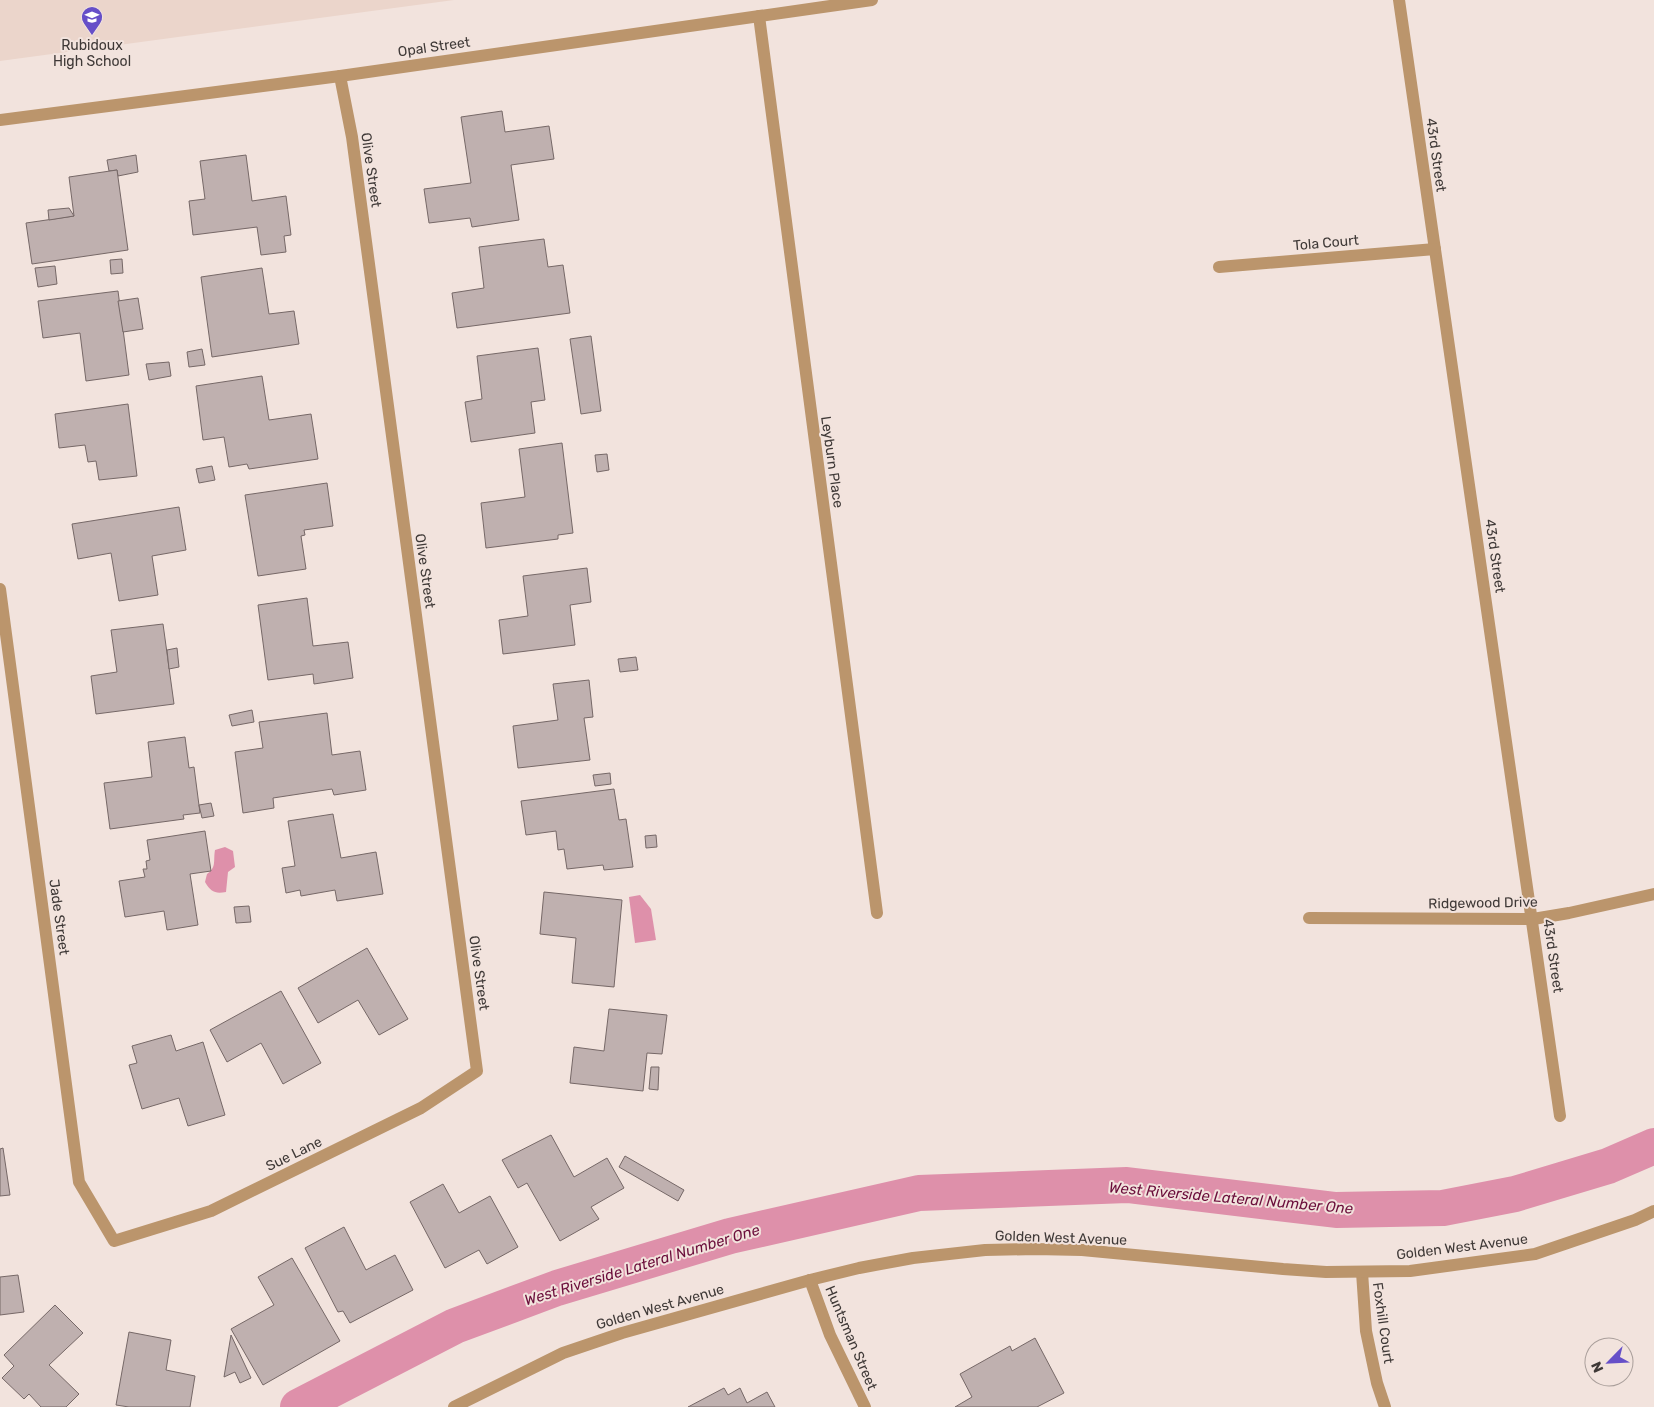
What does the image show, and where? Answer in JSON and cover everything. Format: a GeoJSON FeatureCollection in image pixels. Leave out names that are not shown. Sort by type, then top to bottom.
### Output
{"type":"FeatureCollection","features":[{"type":"Feature","properties":{"kind":"street","name":"Opal Street"},"geometry":{"type":"LineString","coordinates":[[0,120],[340,76],[872,0]]}},
{"type":"Feature","properties":{"kind":"street","name":"43rd Street"},"geometry":{"type":"LineString","coordinates":[[1398,0],[1533,919],[1560,1116]]}},
{"type":"Feature","properties":{"kind":"street","name":"Leyburn Place"},"geometry":{"type":"LineString","coordinates":[[759,16],[877,913]]}},
{"type":"Feature","properties":{"kind":"street","name":"Olive Street"},"geometry":{"type":"LineString","coordinates":[[340,76],[353,147],[478,1071]]}},
{"type":"Feature","properties":{"kind":"street","name":"Tola Court"},"geometry":{"type":"LineString","coordinates":[[1219,267],[1435,249]]}},
{"type":"Feature","properties":{"kind":"street","name":"Jade Street"},"geometry":{"type":"LineString","coordinates":[[0,589],[80,1182],[114,1241]]}},
{"type":"Feature","properties":{"kind":"street","name":"Ridgewood Drive"},"geometry":{"type":"LineString","coordinates":[[1309,918],[1533,919],[1654,894]]}},
{"type":"Feature","properties":{"kind":"street","name":"Sue Lane"},"geometry":{"type":"LineString","coordinates":[[114,1241],[211,1211],[420,1108],[478,1071]]}},
{"type":"Feature","properties":{"kind":"street","name":"Golden West Avenue"},"geometry":{"type":"LineString","coordinates":[[454,1407],[563,1353],[631,1330],[810,1280],[859,1268],[913,1258],[985,1250],[1082,1250],[1283,1269],[1362,1272],[1410,1271],[1535,1254],[1635,1220],[1654,1211]]}},
{"type":"Feature","properties":{"kind":"street","name":"Foxhill Court"},"geometry":{"type":"LineString","coordinates":[[1362,1272],[1366,1331],[1377,1383],[1385,1407]]}},
{"type":"Feature","properties":{"kind":"street","name":"Huntsman Street"},"geometry":{"type":"LineString","coordinates":[[810,1280],[830,1336],[865,1407]]}},
{"type":"Feature","properties":{"kind":"shaded area","name":"Rubidoux High School"},"geometry":{"type":"Polygon","coordinates":[[[0,0],[454,0],[0,61],[0,0]]]}},
{"type":"Feature","properties":{"kind":"shaded area"},"geometry":{"type":"Polygon","coordinates":[[[225,847],[233,851],[235,867],[228,872],[226,892],[219,893],[211,890],[205,882],[207,874],[213,866],[215,850],[225,847]]]}},
{"type":"Feature","properties":{"kind":"shaded area"},"geometry":{"type":"Polygon","coordinates":[[[640,895],[651,909],[656,940],[635,943],[629,897],[640,895]]]}},
{"type":"Feature","properties":{"kind":"building"},"geometry":{"type":"Polygon","coordinates":[[[502,111],[505,132],[549,126],[554,159],[511,165],[519,220],[472,227],[470,218],[429,223],[424,189],[471,183],[461,117],[502,111]]]}},
{"type":"Feature","properties":{"kind":"building"},"geometry":{"type":"Polygon","coordinates":[[[136,155],[138,172],[118,176],[117,170],[109,171],[107,160],[136,155]]]}},
{"type":"Feature","properties":{"kind":"building"},"geometry":{"type":"Polygon","coordinates":[[[246,155],[252,201],[286,196],[291,235],[284,236],[286,252],[261,255],[257,227],[193,235],[189,201],[205,199],[200,161],[246,155]]]}},
{"type":"Feature","properties":{"kind":"building"},"geometry":{"type":"Polygon","coordinates":[[[117,170],[128,250],[32,264],[26,223],[74,216],[69,177],[117,170]]]}},
{"type":"Feature","properties":{"kind":"building"},"geometry":{"type":"Polygon","coordinates":[[[69,208],[74,216],[49,220],[48,210],[69,208]]]}},
{"type":"Feature","properties":{"kind":"building"},"geometry":{"type":"Polygon","coordinates":[[[544,239],[548,267],[563,265],[570,313],[457,328],[452,293],[484,288],[479,247],[544,239]]]}},
{"type":"Feature","properties":{"kind":"building"},"geometry":{"type":"Polygon","coordinates":[[[122,259],[123,273],[111,274],[110,260],[122,259]]]}},
{"type":"Feature","properties":{"kind":"building"},"geometry":{"type":"Polygon","coordinates":[[[55,266],[57,284],[38,287],[35,268],[55,266]]]}},
{"type":"Feature","properties":{"kind":"building"},"geometry":{"type":"Polygon","coordinates":[[[262,268],[269,314],[294,311],[299,344],[212,357],[201,277],[262,268]]]}},
{"type":"Feature","properties":{"kind":"building"},"geometry":{"type":"Polygon","coordinates":[[[118,291],[129,375],[86,381],[80,333],[43,338],[38,301],[118,291]]]}},
{"type":"Feature","properties":{"kind":"building"},"geometry":{"type":"Polygon","coordinates":[[[138,298],[143,329],[123,332],[118,301],[138,298]]]}},
{"type":"Feature","properties":{"kind":"building"},"geometry":{"type":"Polygon","coordinates":[[[591,336],[601,411],[581,414],[570,339],[591,336]]]}},
{"type":"Feature","properties":{"kind":"building"},"geometry":{"type":"Polygon","coordinates":[[[538,348],[545,400],[531,402],[535,433],[471,442],[465,402],[482,399],[477,356],[538,348]]]}},
{"type":"Feature","properties":{"kind":"building"},"geometry":{"type":"Polygon","coordinates":[[[202,349],[205,365],[189,367],[187,352],[202,349]]]}},
{"type":"Feature","properties":{"kind":"building"},"geometry":{"type":"Polygon","coordinates":[[[169,362],[171,376],[149,380],[146,364],[169,362]]]}},
{"type":"Feature","properties":{"kind":"building"},"geometry":{"type":"Polygon","coordinates":[[[262,376],[269,420],[311,414],[318,459],[249,469],[247,464],[229,467],[224,437],[203,440],[196,386],[262,376]]]}},
{"type":"Feature","properties":{"kind":"building"},"geometry":{"type":"Polygon","coordinates":[[[128,404],[137,476],[99,480],[96,461],[88,462],[85,445],[59,448],[55,414],[128,404]]]}},
{"type":"Feature","properties":{"kind":"building"},"geometry":{"type":"Polygon","coordinates":[[[562,443],[573,533],[558,535],[558,539],[486,548],[481,503],[525,497],[519,449],[562,443]]]}},
{"type":"Feature","properties":{"kind":"building"},"geometry":{"type":"Polygon","coordinates":[[[607,454],[609,470],[597,472],[595,455],[607,454]]]}},
{"type":"Feature","properties":{"kind":"building"},"geometry":{"type":"Polygon","coordinates":[[[212,466],[215,480],[199,483],[196,469],[212,466]]]}},
{"type":"Feature","properties":{"kind":"building"},"geometry":{"type":"Polygon","coordinates":[[[327,483],[333,526],[304,530],[305,535],[301,536],[306,569],[258,576],[245,495],[327,483]]]}},
{"type":"Feature","properties":{"kind":"building"},"geometry":{"type":"Polygon","coordinates":[[[179,507],[186,550],[152,556],[158,595],[119,601],[111,553],[78,559],[72,524],[179,507]]]}},
{"type":"Feature","properties":{"kind":"building"},"geometry":{"type":"Polygon","coordinates":[[[587,568],[591,602],[570,605],[575,645],[503,654],[499,620],[528,616],[523,576],[587,568]]]}},
{"type":"Feature","properties":{"kind":"building"},"geometry":{"type":"Polygon","coordinates":[[[307,598],[313,646],[348,642],[353,678],[314,684],[313,674],[268,680],[258,605],[307,598]]]}},
{"type":"Feature","properties":{"kind":"building"},"geometry":{"type":"Polygon","coordinates":[[[163,624],[174,704],[96,714],[91,676],[117,672],[111,630],[163,624]]]}},
{"type":"Feature","properties":{"kind":"building"},"geometry":{"type":"Polygon","coordinates":[[[177,648],[179,667],[169,669],[167,650],[177,648]]]}},
{"type":"Feature","properties":{"kind":"building"},"geometry":{"type":"Polygon","coordinates":[[[636,657],[638,670],[620,672],[618,659],[636,657]]]}},
{"type":"Feature","properties":{"kind":"building"},"geometry":{"type":"Polygon","coordinates":[[[589,680],[593,717],[584,718],[590,760],[518,768],[513,726],[558,720],[553,684],[589,680]]]}},
{"type":"Feature","properties":{"kind":"building"},"geometry":{"type":"Polygon","coordinates":[[[252,710],[254,722],[232,726],[229,715],[252,710]]]}},
{"type":"Feature","properties":{"kind":"building"},"geometry":{"type":"Polygon","coordinates":[[[327,713],[332,755],[360,751],[366,790],[334,795],[332,789],[273,798],[274,808],[243,813],[235,752],[263,748],[259,722],[327,713]]]}},
{"type":"Feature","properties":{"kind":"building"},"geometry":{"type":"Polygon","coordinates":[[[185,737],[189,768],[194,767],[200,813],[183,815],[184,819],[110,829],[104,783],[152,777],[148,742],[185,737]]]}},
{"type":"Feature","properties":{"kind":"building"},"geometry":{"type":"Polygon","coordinates":[[[610,773],[611,784],[595,786],[593,775],[610,773]]]}},
{"type":"Feature","properties":{"kind":"building"},"geometry":{"type":"Polygon","coordinates":[[[614,789],[619,820],[626,819],[633,867],[604,870],[603,865],[567,869],[564,849],[558,850],[556,831],[526,835],[521,801],[614,789]]]}},
{"type":"Feature","properties":{"kind":"building"},"geometry":{"type":"Polygon","coordinates":[[[211,803],[214,816],[202,818],[199,805],[211,803]]]}},
{"type":"Feature","properties":{"kind":"building"},"geometry":{"type":"Polygon","coordinates":[[[333,814],[341,858],[376,852],[383,894],[337,901],[335,890],[301,896],[300,890],[286,893],[282,868],[295,866],[288,821],[333,814]]]}},
{"type":"Feature","properties":{"kind":"building"},"geometry":{"type":"Polygon","coordinates":[[[205,831],[211,871],[190,874],[198,925],[167,930],[164,911],[125,917],[119,881],[145,877],[143,869],[147,869],[146,861],[150,860],[147,840],[205,831]]]}},
{"type":"Feature","properties":{"kind":"building"},"geometry":{"type":"Polygon","coordinates":[[[656,835],[657,847],[646,848],[645,836],[656,835]]]}},
{"type":"Feature","properties":{"kind":"building"},"geometry":{"type":"Polygon","coordinates":[[[544,892],[622,900],[614,987],[572,983],[576,938],[540,934],[544,892]]]}},
{"type":"Feature","properties":{"kind":"building"},"geometry":{"type":"Polygon","coordinates":[[[249,906],[251,922],[236,923],[234,907],[249,906]]]}},
{"type":"Feature","properties":{"kind":"building"},"geometry":{"type":"Polygon","coordinates":[[[367,948],[408,1019],[379,1035],[358,1000],[318,1023],[298,988],[367,948]]]}},
{"type":"Feature","properties":{"kind":"building"},"geometry":{"type":"Polygon","coordinates":[[[281,991],[321,1063],[283,1084],[261,1043],[227,1062],[210,1030],[281,991]]]}},
{"type":"Feature","properties":{"kind":"building"},"geometry":{"type":"Polygon","coordinates":[[[609,1009],[667,1015],[662,1054],[647,1053],[643,1091],[570,1083],[574,1047],[604,1051],[609,1009]]]}},
{"type":"Feature","properties":{"kind":"building"},"geometry":{"type":"Polygon","coordinates":[[[171,1035],[176,1051],[203,1042],[225,1115],[188,1126],[179,1098],[142,1109],[129,1065],[137,1063],[132,1046],[171,1035]]]}},
{"type":"Feature","properties":{"kind":"building"},"geometry":{"type":"Polygon","coordinates":[[[651,1067],[659,1067],[658,1090],[649,1089],[651,1067]]]}},
{"type":"Feature","properties":{"kind":"building"},"geometry":{"type":"Polygon","coordinates":[[[551,1135],[574,1177],[607,1158],[624,1188],[591,1207],[599,1219],[560,1241],[527,1183],[518,1188],[502,1160],[551,1135]]]}},
{"type":"Feature","properties":{"kind":"building"},"geometry":{"type":"Polygon","coordinates":[[[3,1148],[10,1195],[0,1196],[0,1149],[3,1148]]]}},
{"type":"Feature","properties":{"kind":"building"},"geometry":{"type":"Polygon","coordinates":[[[625,1156],[684,1190],[678,1201],[619,1167],[625,1156]]]}},
{"type":"Feature","properties":{"kind":"building"},"geometry":{"type":"Polygon","coordinates":[[[443,1184],[459,1213],[490,1196],[518,1247],[487,1264],[479,1250],[445,1268],[410,1202],[443,1184]]]}},
{"type":"Feature","properties":{"kind":"building"},"geometry":{"type":"Polygon","coordinates":[[[344,1227],[366,1270],[395,1255],[413,1290],[350,1323],[343,1311],[338,1312],[305,1248],[344,1227]]]}},
{"type":"Feature","properties":{"kind":"building"},"geometry":{"type":"Polygon","coordinates":[[[292,1258],[340,1341],[263,1385],[231,1329],[274,1305],[258,1277],[292,1258]]]}},
{"type":"Feature","properties":{"kind":"building"},"geometry":{"type":"Polygon","coordinates":[[[18,1275],[24,1312],[0,1315],[0,1277],[18,1275]]]}},
{"type":"Feature","properties":{"kind":"building"},"geometry":{"type":"Polygon","coordinates":[[[55,1305],[83,1333],[49,1365],[79,1394],[66,1407],[41,1407],[29,1394],[24,1399],[2,1378],[14,1366],[4,1355],[55,1305]]]}},
{"type":"Feature","properties":{"kind":"building"},"geometry":{"type":"Polygon","coordinates":[[[129,1332],[171,1340],[166,1370],[195,1376],[190,1407],[129,1407],[116,1405],[129,1332]]]}},
{"type":"Feature","properties":{"kind":"building"},"geometry":{"type":"Polygon","coordinates":[[[231,1335],[251,1378],[240,1383],[235,1372],[224,1377],[231,1335]]]}},
{"type":"Feature","properties":{"kind":"building"},"geometry":{"type":"Polygon","coordinates":[[[1035,1338],[1064,1393],[1037,1407],[955,1407],[972,1397],[960,1374],[1010,1346],[1012,1351],[1035,1338]]]}},
{"type":"Feature","properties":{"kind":"building"},"geometry":{"type":"Polygon","coordinates":[[[724,1388],[728,1395],[740,1388],[747,1403],[767,1392],[775,1407],[688,1407],[724,1388]]]}},
{"type":"Feature","properties":{"kind":"waterway","name":"West Riverside Lateral Number One"},"geometry":{"type":"LineString","coordinates":[[298,1407],[455,1326],[557,1288],[730,1236],[919,1193],[1127,1185],[1336,1210],[1443,1208],[1515,1194],[1608,1166],[1654,1146]]}},
{"type":"Feature","properties":{"kind":"place","name":"Rubidoux High School"},"geometry":{"type":"Point","coordinates":[92,36]}}]}
